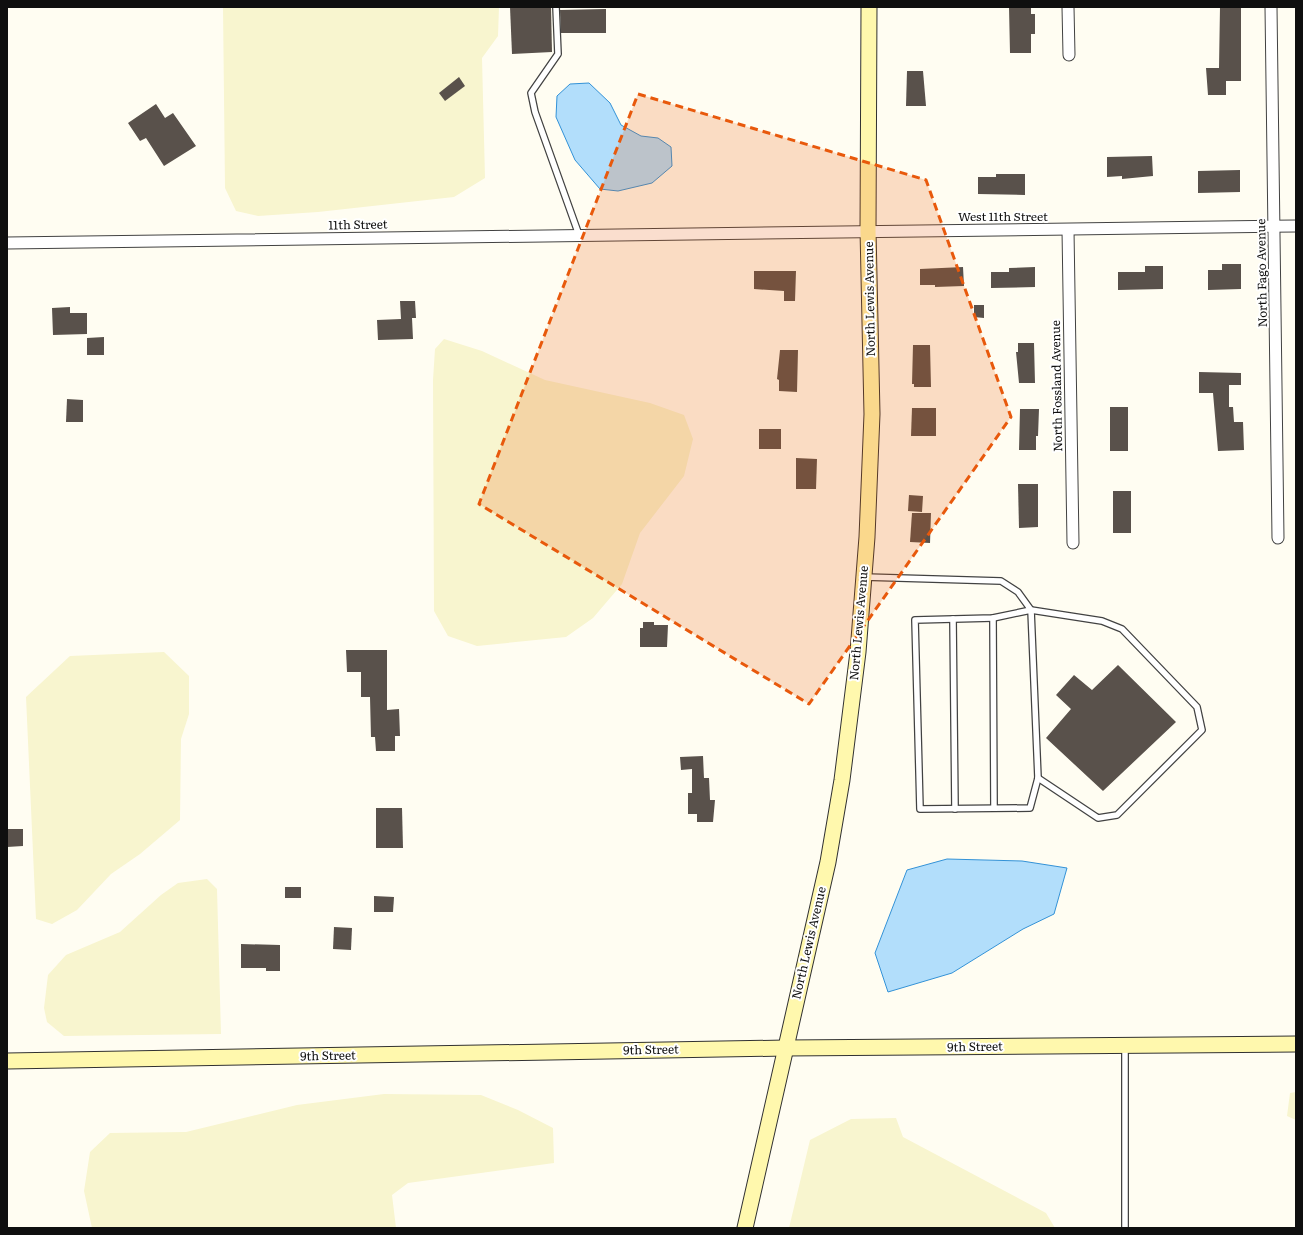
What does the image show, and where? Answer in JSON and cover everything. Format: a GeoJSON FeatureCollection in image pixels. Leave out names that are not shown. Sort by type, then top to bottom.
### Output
{"type":"FeatureCollection","features":[{"type":"Feature","properties":{"kind":"street","name":"North Lewis Avenue"},"geometry":{"type":"LineString","coordinates":[[745,1228],[828,862],[842,780],[858,652],[864,577],[872,414],[868,230],[869,7]]}},
{"type":"Feature","properties":{"kind":"street"},"geometry":{"type":"LineString","coordinates":[[1068,7],[1069,56]]}},
{"type":"Feature","properties":{"kind":"street","name":"North Fago Avenue"},"geometry":{"type":"LineString","coordinates":[[1271,7],[1278,538]]}},
{"type":"Feature","properties":{"kind":"street","name":"West 11th Street"},"geometry":{"type":"LineString","coordinates":[[710,233],[868,230],[1068,230],[1296,226]]}},
{"type":"Feature","properties":{"kind":"street","name":"North Fossland Avenue"},"geometry":{"type":"LineString","coordinates":[[1068,230],[1073,543]]}},
{"type":"Feature","properties":{"kind":"street","name":"11th Street"},"geometry":{"type":"LineString","coordinates":[[7,243],[710,233]]}},
{"type":"Feature","properties":{"kind":"street","name":"9th Street"},"geometry":{"type":"LineString","coordinates":[[7,1061],[785,1048],[1296,1044]]}},
{"type":"Feature","properties":{"kind":"lane"},"geometry":{"type":"LineString","coordinates":[[556,7],[558,54],[531,93],[535,112],[579,235]]}},
{"type":"Feature","properties":{"kind":"lane"},"geometry":{"type":"LineString","coordinates":[[864,577],[1001,581],[1018,592],[1032,610],[1038,778],[1030,808],[920,809],[915,620],[993,618],[1032,610],[1102,621],[1122,629],[1197,707],[1202,730],[1117,815],[1098,818],[1038,778]]}},
{"type":"Feature","properties":{"kind":"lane"},"geometry":{"type":"LineString","coordinates":[[993,618],[994,808]]}},
{"type":"Feature","properties":{"kind":"lane"},"geometry":{"type":"LineString","coordinates":[[952,619],[955,809]]}},
{"type":"Feature","properties":{"kind":"lane"},"geometry":{"type":"LineString","coordinates":[[1124,1045],[1125,1228]]}},
{"type":"Feature","properties":{"kind":"highlighted area"},"geometry":{"type":"Polygon","coordinates":[[[638,94],[926,180],[1011,417],[809,704],[479,504],[638,94]]]}},
{"type":"Feature","properties":{"kind":"shaded area"},"geometry":{"type":"Polygon","coordinates":[[[223,7],[499,7],[498,36],[482,58],[485,178],[454,197],[318,212],[258,216],[236,211],[225,188],[223,7]]]}},
{"type":"Feature","properties":{"kind":"shaded area"},"geometry":{"type":"Polygon","coordinates":[[[444,339],[482,351],[545,380],[650,403],[684,415],[693,439],[684,476],[640,533],[622,584],[593,618],[566,637],[477,646],[448,636],[434,611],[433,380],[435,349],[444,339]]]}},
{"type":"Feature","properties":{"kind":"shaded area"},"geometry":{"type":"Polygon","coordinates":[[[164,652],[189,676],[189,714],[181,739],[180,820],[140,854],[111,874],[77,910],[52,924],[36,919],[26,697],[70,656],[164,652]]]}},
{"type":"Feature","properties":{"kind":"shaded area"},"geometry":{"type":"Polygon","coordinates":[[[207,879],[217,889],[221,1034],[64,1036],[47,1022],[44,1008],[48,975],[66,955],[120,932],[161,895],[178,883],[207,879]]]}},
{"type":"Feature","properties":{"kind":"shaded area"},"geometry":{"type":"Polygon","coordinates":[[[1296,1092],[1296,1120],[1287,1116],[1290,1093],[1296,1092]]]}},
{"type":"Feature","properties":{"kind":"shaded area"},"geometry":{"type":"Polygon","coordinates":[[[384,1094],[481,1095],[518,1110],[553,1128],[554,1163],[408,1183],[392,1195],[396,1228],[92,1228],[84,1191],[90,1152],[110,1133],[186,1132],[297,1105],[384,1094]]]}},
{"type":"Feature","properties":{"kind":"shaded area"},"geometry":{"type":"Polygon","coordinates":[[[896,1118],[903,1137],[1046,1213],[1055,1228],[789,1228],[810,1140],[851,1119],[896,1118]]]}},
{"type":"Feature","properties":{"kind":"water"},"geometry":{"type":"Polygon","coordinates":[[[589,83],[610,103],[621,125],[641,136],[658,138],[671,147],[672,166],[652,183],[618,191],[600,189],[575,160],[556,117],[557,96],[570,84],[589,83]]]}},
{"type":"Feature","properties":{"kind":"water"},"geometry":{"type":"Polygon","coordinates":[[[947,859],[1022,861],[1067,868],[1054,914],[1023,929],[952,973],[888,992],[875,953],[907,870],[947,859]]]}},
{"type":"Feature","properties":{"kind":"building"},"geometry":{"type":"Polygon","coordinates":[[[510,7],[551,7],[552,52],[512,54],[510,7]]]}},
{"type":"Feature","properties":{"kind":"building"},"geometry":{"type":"Polygon","coordinates":[[[1009,7],[1031,7],[1031,14],[1035,14],[1035,34],[1031,34],[1031,53],[1010,53],[1009,7]]]}},
{"type":"Feature","properties":{"kind":"building"},"geometry":{"type":"Polygon","coordinates":[[[1220,7],[1241,7],[1241,81],[1226,81],[1226,95],[1208,95],[1206,68],[1219,68],[1220,7]]]}},
{"type":"Feature","properties":{"kind":"building"},"geometry":{"type":"Polygon","coordinates":[[[606,9],[606,33],[561,33],[560,10],[606,9]]]}},
{"type":"Feature","properties":{"kind":"building"},"geometry":{"type":"Polygon","coordinates":[[[907,71],[923,71],[926,106],[906,106],[907,71]]]}},
{"type":"Feature","properties":{"kind":"building"},"geometry":{"type":"Polygon","coordinates":[[[459,77],[465,86],[445,101],[439,93],[459,77]]]}},
{"type":"Feature","properties":{"kind":"building"},"geometry":{"type":"Polygon","coordinates":[[[156,104],[165,118],[173,113],[196,146],[164,166],[146,138],[140,141],[128,123],[156,104]]]}},
{"type":"Feature","properties":{"kind":"building"},"geometry":{"type":"Polygon","coordinates":[[[1152,156],[1153,176],[1122,179],[1122,176],[1107,177],[1107,157],[1152,156]]]}},
{"type":"Feature","properties":{"kind":"building"},"geometry":{"type":"Polygon","coordinates":[[[1240,170],[1240,192],[1198,193],[1198,171],[1240,170]]]}},
{"type":"Feature","properties":{"kind":"building"},"geometry":{"type":"Polygon","coordinates":[[[996,174],[1025,174],[1025,195],[978,194],[978,177],[996,177],[996,174]]]}},
{"type":"Feature","properties":{"kind":"building"},"geometry":{"type":"Polygon","coordinates":[[[1222,264],[1241,264],[1241,289],[1208,290],[1208,270],[1222,270],[1222,264]]]}},
{"type":"Feature","properties":{"kind":"building"},"geometry":{"type":"Polygon","coordinates":[[[1145,266],[1163,266],[1163,289],[1118,290],[1118,272],[1145,272],[1145,266]]]}},
{"type":"Feature","properties":{"kind":"building"},"geometry":{"type":"Polygon","coordinates":[[[963,267],[964,286],[935,287],[935,285],[920,285],[920,269],[963,267]]]}},
{"type":"Feature","properties":{"kind":"building"},"geometry":{"type":"Polygon","coordinates":[[[1035,267],[1035,287],[991,288],[991,272],[1009,272],[1009,268],[1035,267]]]}},
{"type":"Feature","properties":{"kind":"building"},"geometry":{"type":"Polygon","coordinates":[[[754,271],[796,271],[795,301],[784,301],[784,291],[754,289],[754,271]]]}},
{"type":"Feature","properties":{"kind":"building"},"geometry":{"type":"Polygon","coordinates":[[[400,301],[415,301],[416,318],[412,318],[413,339],[378,340],[377,320],[401,319],[400,301]]]}},
{"type":"Feature","properties":{"kind":"building"},"geometry":{"type":"Polygon","coordinates":[[[974,305],[984,305],[984,318],[974,317],[974,305]]]}},
{"type":"Feature","properties":{"kind":"building"},"geometry":{"type":"Polygon","coordinates":[[[70,307],[70,313],[87,313],[87,334],[53,335],[52,308],[70,307]]]}},
{"type":"Feature","properties":{"kind":"building"},"geometry":{"type":"Polygon","coordinates":[[[104,337],[104,355],[87,355],[87,338],[104,337]]]}},
{"type":"Feature","properties":{"kind":"building"},"geometry":{"type":"Polygon","coordinates":[[[1018,343],[1034,343],[1035,383],[1019,383],[1016,352],[1018,352],[1018,343]]]}},
{"type":"Feature","properties":{"kind":"building"},"geometry":{"type":"Polygon","coordinates":[[[913,345],[930,345],[931,387],[914,387],[914,384],[912,384],[913,345]]]}},
{"type":"Feature","properties":{"kind":"building"},"geometry":{"type":"Polygon","coordinates":[[[780,350],[798,350],[797,392],[779,391],[779,380],[777,379],[780,350]]]}},
{"type":"Feature","properties":{"kind":"building"},"geometry":{"type":"Polygon","coordinates":[[[1199,372],[1241,373],[1241,385],[1229,385],[1229,407],[1233,407],[1234,422],[1243,422],[1244,450],[1218,451],[1213,393],[1199,393],[1199,372]]]}},
{"type":"Feature","properties":{"kind":"building"},"geometry":{"type":"Polygon","coordinates":[[[67,399],[83,400],[83,422],[66,422],[67,399]]]}},
{"type":"Feature","properties":{"kind":"building"},"geometry":{"type":"Polygon","coordinates":[[[1110,407],[1128,407],[1128,451],[1110,451],[1110,407]]]}},
{"type":"Feature","properties":{"kind":"building"},"geometry":{"type":"Polygon","coordinates":[[[912,408],[936,408],[936,436],[911,436],[912,408]]]}},
{"type":"Feature","properties":{"kind":"building"},"geometry":{"type":"Polygon","coordinates":[[[1020,409],[1039,409],[1036,450],[1019,450],[1020,409]]]}},
{"type":"Feature","properties":{"kind":"building"},"geometry":{"type":"Polygon","coordinates":[[[759,429],[781,429],[781,449],[759,449],[759,429]]]}},
{"type":"Feature","properties":{"kind":"building"},"geometry":{"type":"Polygon","coordinates":[[[796,458],[817,459],[816,489],[796,489],[796,458]]]}},
{"type":"Feature","properties":{"kind":"building"},"geometry":{"type":"Polygon","coordinates":[[[1018,484],[1038,484],[1038,527],[1019,528],[1018,484]]]}},
{"type":"Feature","properties":{"kind":"building"},"geometry":{"type":"Polygon","coordinates":[[[1113,491],[1131,491],[1131,533],[1113,533],[1113,491]]]}},
{"type":"Feature","properties":{"kind":"building"},"geometry":{"type":"Polygon","coordinates":[[[909,495],[923,496],[922,512],[908,511],[909,495]]]}},
{"type":"Feature","properties":{"kind":"building"},"geometry":{"type":"Polygon","coordinates":[[[912,513],[931,513],[930,543],[910,542],[912,513]]]}},
{"type":"Feature","properties":{"kind":"building"},"geometry":{"type":"Polygon","coordinates":[[[643,622],[654,622],[654,625],[668,625],[667,647],[640,647],[640,628],[643,628],[643,622]]]}},
{"type":"Feature","properties":{"kind":"building"},"geometry":{"type":"Polygon","coordinates":[[[346,650],[387,650],[387,710],[399,709],[400,736],[395,736],[395,751],[376,751],[375,737],[371,737],[370,697],[361,697],[361,672],[347,672],[346,650]]]}},
{"type":"Feature","properties":{"kind":"building"},"geometry":{"type":"Polygon","coordinates":[[[1118,665],[1176,722],[1103,791],[1046,738],[1071,709],[1056,695],[1074,675],[1092,690],[1118,665]]]}},
{"type":"Feature","properties":{"kind":"building"},"geometry":{"type":"Polygon","coordinates":[[[703,756],[704,778],[709,778],[710,800],[715,800],[713,822],[697,822],[697,814],[688,814],[688,793],[692,793],[692,769],[681,770],[680,757],[703,756]]]}},
{"type":"Feature","properties":{"kind":"building"},"geometry":{"type":"Polygon","coordinates":[[[376,808],[402,808],[403,848],[376,848],[376,808]]]}},
{"type":"Feature","properties":{"kind":"building"},"geometry":{"type":"Polygon","coordinates":[[[7,829],[23,829],[23,846],[7,847],[7,829]]]}},
{"type":"Feature","properties":{"kind":"building"},"geometry":{"type":"Polygon","coordinates":[[[285,887],[301,887],[301,898],[285,898],[285,887]]]}},
{"type":"Feature","properties":{"kind":"building"},"geometry":{"type":"Polygon","coordinates":[[[374,896],[394,897],[393,912],[374,912],[374,896]]]}},
{"type":"Feature","properties":{"kind":"building"},"geometry":{"type":"Polygon","coordinates":[[[334,927],[352,928],[351,950],[333,949],[334,927]]]}},
{"type":"Feature","properties":{"kind":"building"},"geometry":{"type":"Polygon","coordinates":[[[241,944],[280,945],[280,971],[266,971],[266,968],[241,968],[241,944]]]}}]}
